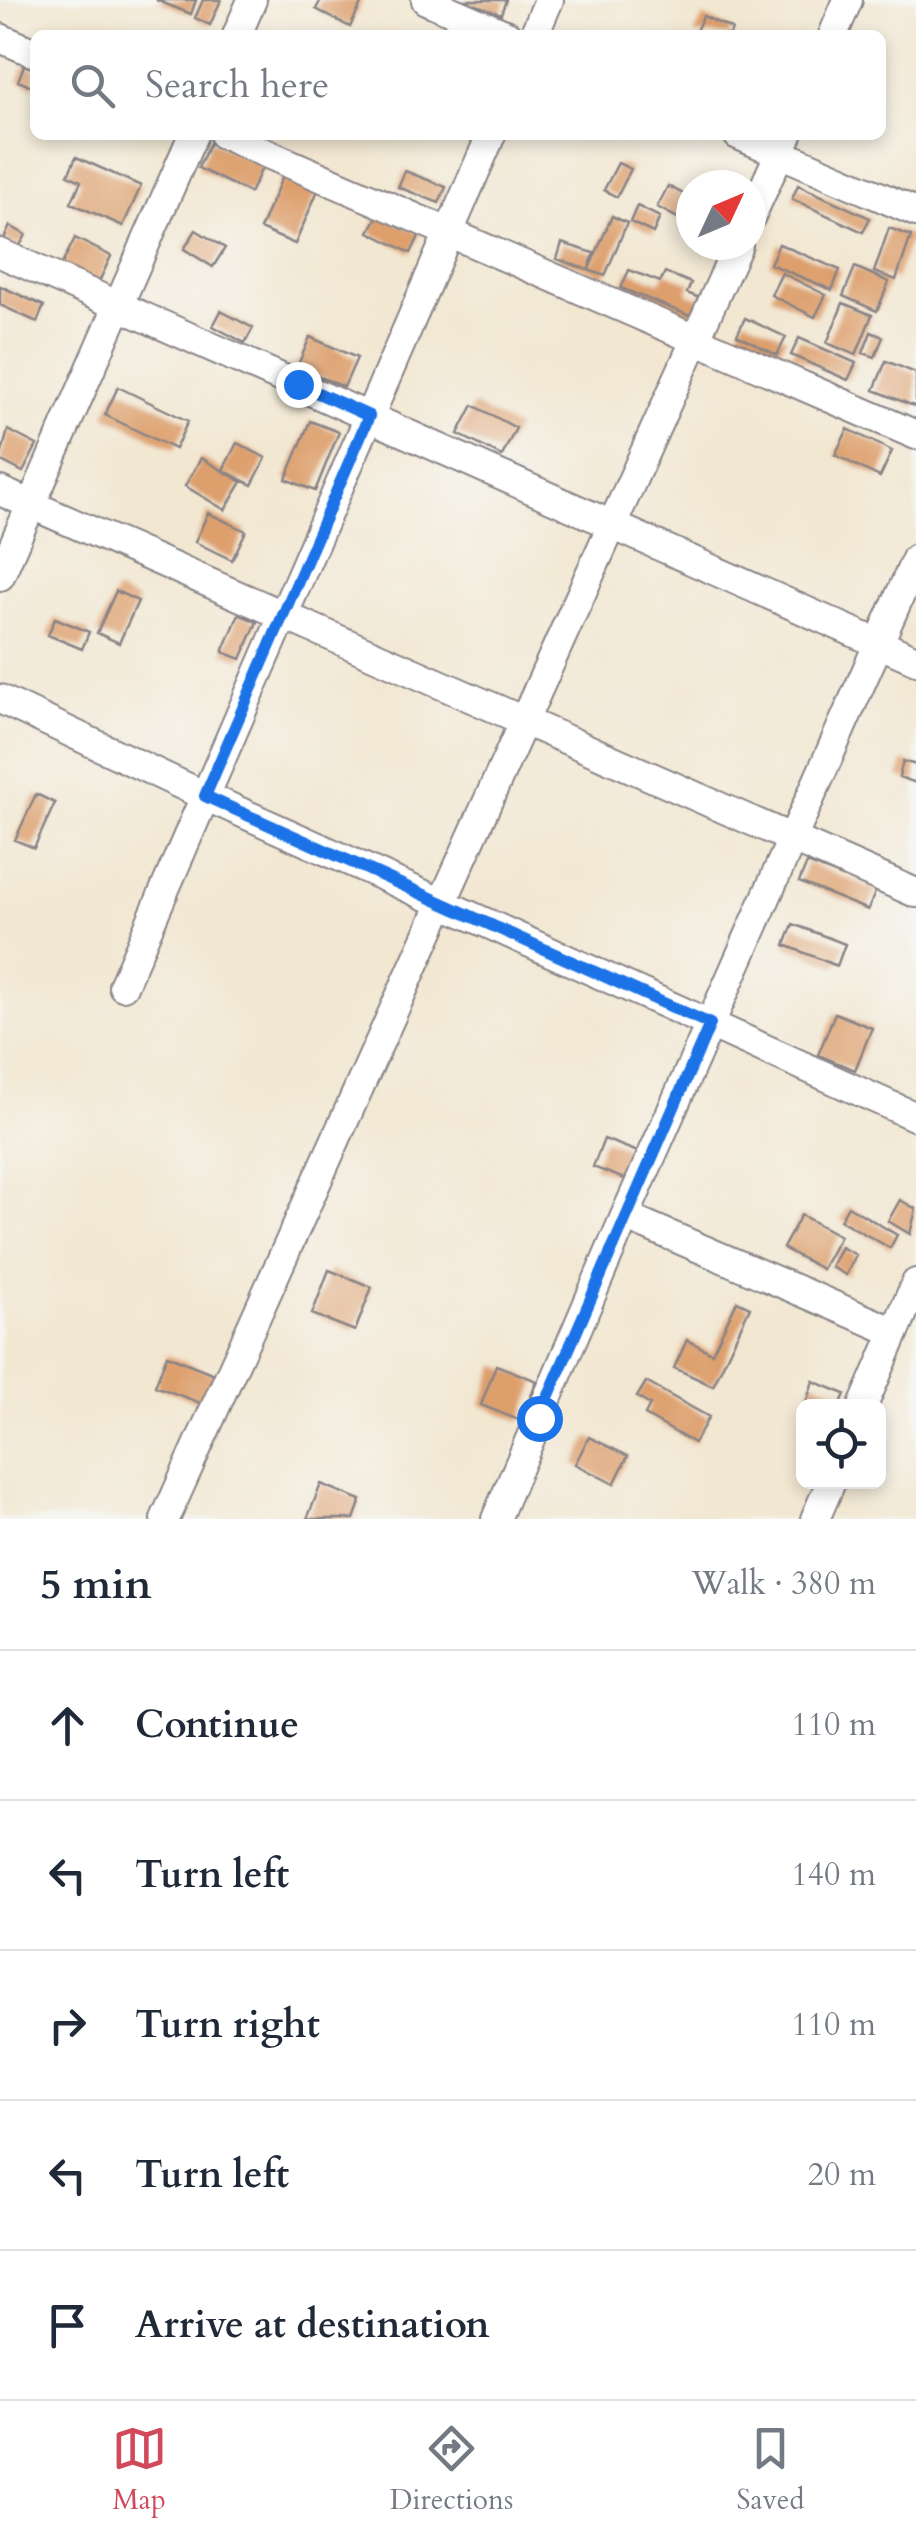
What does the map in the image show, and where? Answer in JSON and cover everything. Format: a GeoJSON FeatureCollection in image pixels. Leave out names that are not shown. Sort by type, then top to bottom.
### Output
{"type":"FeatureCollection","features":[{"type":"Feature","properties":{"kind":"street"},"geometry":{"type":"LineString","coordinates":[[238,30],[252,0]]}},
{"type":"Feature","properties":{"kind":"street"},"geometry":{"type":"LineString","coordinates":[[426,0],[496,30]]}},
{"type":"Feature","properties":{"kind":"street"},"geometry":{"type":"LineString","coordinates":[[536,30],[550,0]]}},
{"type":"Feature","properties":{"kind":"street"},"geometry":{"type":"LineString","coordinates":[[835,30],[848,0]]}},
{"type":"Feature","properties":{"kind":"street"},"geometry":{"type":"LineString","coordinates":[[0,38],[30,51]]}},
{"type":"Feature","properties":{"kind":"street"},"geometry":{"type":"LineString","coordinates":[[0,576],[191,140]]}},
{"type":"Feature","properties":{"kind":"street"},"geometry":{"type":"LineString","coordinates":[[236,140],[916,435]]}},
{"type":"Feature","properties":{"kind":"street"},"geometry":{"type":"LineString","coordinates":[[123,986],[489,140]]}},
{"type":"Feature","properties":{"kind":"street"},"geometry":{"type":"LineString","coordinates":[[766,183],[784,144],[916,212]]}},
{"type":"Feature","properties":{"kind":"street"},"geometry":{"type":"LineString","coordinates":[[0,252],[916,660]]}},
{"type":"Feature","properties":{"kind":"street"},"geometry":{"type":"LineString","coordinates":[[166,1519],[731,260]]}},
{"type":"Feature","properties":{"kind":"street"},"geometry":{"type":"LineString","coordinates":[[0,491],[916,893]]}},
{"type":"Feature","properties":{"kind":"street"},"geometry":{"type":"LineString","coordinates":[[496,1519],[625,1216],[916,559]]}},
{"type":"Feature","properties":{"kind":"street"},"geometry":{"type":"LineString","coordinates":[[0,699],[205,796],[916,1117]]}},
{"type":"Feature","properties":{"kind":"street"},"geometry":{"type":"LineString","coordinates":[[625,1216],[895,1332]]}},
{"type":"Feature","properties":{"kind":"street"},"geometry":{"type":"LineString","coordinates":[[866,1399],[916,1283]]}},
{"type":"Feature","properties":{"kind":"street"},"geometry":{"type":"LineString","coordinates":[[815,1519],[828,1489]]}},
{"type":"Feature","properties":{"kind":"building"},"geometry":{"type":"Polygon","coordinates":[[[156,0],[196,0],[191,14],[156,0]]]}},
{"type":"Feature","properties":{"kind":"building"},"geometry":{"type":"Polygon","coordinates":[[[203,0],[221,0],[210,25],[195,18],[203,0]]]}},
{"type":"Feature","properties":{"kind":"building"},"geometry":{"type":"Polygon","coordinates":[[[321,0],[363,0],[350,27],[316,9],[321,0]]]}},
{"type":"Feature","properties":{"kind":"building"},"geometry":{"type":"Polygon","coordinates":[[[463,0],[506,0],[501,14],[463,0]]]}},
{"type":"Feature","properties":{"kind":"building"},"geometry":{"type":"Polygon","coordinates":[[[703,16],[732,29],[732,30],[696,30],[703,16]]]}},
{"type":"Feature","properties":{"kind":"building"},"geometry":{"type":"Polygon","coordinates":[[[24,65],[30,67],[30,86],[18,81],[24,65]]]}},
{"type":"Feature","properties":{"kind":"building"},"geometry":{"type":"Polygon","coordinates":[[[211,141],[263,166],[250,193],[198,168],[211,141]]]}},
{"type":"Feature","properties":{"kind":"building"},"geometry":{"type":"Polygon","coordinates":[[[76,157],[141,186],[123,226],[71,203],[81,181],[68,175],[76,157]]]}},
{"type":"Feature","properties":{"kind":"building"},"geometry":{"type":"Polygon","coordinates":[[[618,163],[631,169],[617,197],[604,190],[618,163]]]}},
{"type":"Feature","properties":{"kind":"building"},"geometry":{"type":"Polygon","coordinates":[[[405,171],[446,187],[439,203],[398,187],[405,171]]]}},
{"type":"Feature","properties":{"kind":"building"},"geometry":{"type":"Polygon","coordinates":[[[284,173],[319,188],[295,244],[260,229],[284,173]]]}},
{"type":"Feature","properties":{"kind":"building"},"geometry":{"type":"Polygon","coordinates":[[[798,185],[870,218],[863,232],[792,199],[798,185]]]}},
{"type":"Feature","properties":{"kind":"building"},"geometry":{"type":"Polygon","coordinates":[[[668,186],[676,190],[676,217],[657,207],[668,186]]]}},
{"type":"Feature","properties":{"kind":"building"},"geometry":{"type":"Polygon","coordinates":[[[637,206],[660,217],[653,233],[630,222],[637,206]]]}},
{"type":"Feature","properties":{"kind":"building"},"geometry":{"type":"Polygon","coordinates":[[[379,213],[420,234],[411,253],[369,232],[379,213]]]}},
{"type":"Feature","properties":{"kind":"building"},"geometry":{"type":"Polygon","coordinates":[[[612,216],[627,223],[605,276],[557,259],[562,243],[594,253],[589,269],[612,216]]]}},
{"type":"Feature","properties":{"kind":"building"},"geometry":{"type":"Polygon","coordinates":[[[10,226],[26,235],[19,247],[4,239],[10,226]]]}},
{"type":"Feature","properties":{"kind":"building"},"geometry":{"type":"Polygon","coordinates":[[[889,228],[911,236],[896,280],[874,272],[889,228]]]}},
{"type":"Feature","properties":{"kind":"building"},"geometry":{"type":"Polygon","coordinates":[[[196,230],[225,248],[213,267],[184,249],[196,230]]]}},
{"type":"Feature","properties":{"kind":"building"},"geometry":{"type":"Polygon","coordinates":[[[75,238],[111,256],[97,286],[60,268],[75,238]]]}},
{"type":"Feature","properties":{"kind":"building"},"geometry":{"type":"Polygon","coordinates":[[[779,244],[840,270],[832,290],[770,264],[779,244]]]}},
{"type":"Feature","properties":{"kind":"building"},"geometry":{"type":"Polygon","coordinates":[[[855,267],[889,282],[877,311],[843,296],[855,267]]]}},
{"type":"Feature","properties":{"kind":"building"},"geometry":{"type":"Polygon","coordinates":[[[629,270],[660,282],[665,272],[691,283],[687,293],[702,299],[695,318],[621,288],[629,270]]]}},
{"type":"Feature","properties":{"kind":"building"},"geometry":{"type":"Polygon","coordinates":[[[782,273],[826,295],[815,317],[771,295],[782,273]]]}},
{"type":"Feature","properties":{"kind":"building"},"geometry":{"type":"Polygon","coordinates":[[[0,286],[44,306],[37,322],[0,305],[0,286]]]}},
{"type":"Feature","properties":{"kind":"building"},"geometry":{"type":"Polygon","coordinates":[[[843,303],[872,315],[856,355],[827,343],[843,303]]]}},
{"type":"Feature","properties":{"kind":"building"},"geometry":{"type":"Polygon","coordinates":[[[221,311],[253,328],[245,343],[213,326],[221,311]]]}},
{"type":"Feature","properties":{"kind":"building"},"geometry":{"type":"Polygon","coordinates":[[[745,318],[786,337],[777,355],[737,335],[745,318]]]}},
{"type":"Feature","properties":{"kind":"building"},"geometry":{"type":"Polygon","coordinates":[[[871,332],[883,337],[875,357],[863,353],[871,332]]]}},
{"type":"Feature","properties":{"kind":"building"},"geometry":{"type":"Polygon","coordinates":[[[310,337],[357,358],[344,387],[297,367],[310,337]]]}},
{"type":"Feature","properties":{"kind":"building"},"geometry":{"type":"Polygon","coordinates":[[[799,338],[856,363],[848,380],[791,355],[799,338]]]}},
{"type":"Feature","properties":{"kind":"building"},"geometry":{"type":"Polygon","coordinates":[[[886,361],[916,373],[916,407],[874,390],[886,361]]]}},
{"type":"Feature","properties":{"kind":"building"},"geometry":{"type":"Polygon","coordinates":[[[118,387],[188,421],[175,449],[105,415],[118,387]]]}},
{"type":"Feature","properties":{"kind":"building"},"geometry":{"type":"Polygon","coordinates":[[[473,405],[516,428],[502,456],[458,434],[473,405]]]}},
{"type":"Feature","properties":{"kind":"building"},"geometry":{"type":"Polygon","coordinates":[[[310,421],[339,432],[315,491],[286,479],[310,421]]]}},
{"type":"Feature","properties":{"kind":"building"},"geometry":{"type":"Polygon","coordinates":[[[848,429],[892,451],[880,477],[835,455],[848,429]]]}},
{"type":"Feature","properties":{"kind":"building"},"geometry":{"type":"Polygon","coordinates":[[[8,430],[37,445],[23,472],[0,460],[8,430]]]}},
{"type":"Feature","properties":{"kind":"building"},"geometry":{"type":"Polygon","coordinates":[[[237,443],[266,458],[252,485],[223,470],[237,443]]]}},
{"type":"Feature","properties":{"kind":"building"},"geometry":{"type":"Polygon","coordinates":[[[201,458],[242,482],[225,510],[185,486],[201,458]]]}},
{"type":"Feature","properties":{"kind":"building"},"geometry":{"type":"Polygon","coordinates":[[[208,513],[246,531],[232,560],[195,542],[208,513]]]}},
{"type":"Feature","properties":{"kind":"building"},"geometry":{"type":"Polygon","coordinates":[[[116,591],[138,601],[119,643],[97,633],[116,591]]]}},
{"type":"Feature","properties":{"kind":"building"},"geometry":{"type":"Polygon","coordinates":[[[239,614],[257,622],[241,659],[223,652],[239,614]]]}},
{"type":"Feature","properties":{"kind":"building"},"geometry":{"type":"Polygon","coordinates":[[[55,618],[89,632],[82,649],[48,635],[55,618]]]}},
{"type":"Feature","properties":{"kind":"building"},"geometry":{"type":"Polygon","coordinates":[[[903,761],[916,765],[916,783],[899,777],[903,761]]]}},
{"type":"Feature","properties":{"kind":"building"},"geometry":{"type":"Polygon","coordinates":[[[36,794],[55,803],[34,848],[15,840],[36,794]]]}},
{"type":"Feature","properties":{"kind":"building"},"geometry":{"type":"Polygon","coordinates":[[[807,863],[876,890],[868,910],[799,882],[807,863]]]}},
{"type":"Feature","properties":{"kind":"building"},"geometry":{"type":"Polygon","coordinates":[[[793,924],[845,944],[837,966],[785,945],[793,924]]]}},
{"type":"Feature","properties":{"kind":"building"},"geometry":{"type":"Polygon","coordinates":[[[835,1013],[872,1028],[855,1070],[818,1055],[835,1013]]]}},
{"type":"Feature","properties":{"kind":"building"},"geometry":{"type":"Polygon","coordinates":[[[604,1139],[646,1155],[635,1183],[593,1167],[604,1139]]]}},
{"type":"Feature","properties":{"kind":"building"},"geometry":{"type":"Polygon","coordinates":[[[900,1200],[916,1209],[910,1234],[888,1221],[900,1200]]]}},
{"type":"Feature","properties":{"kind":"building"},"geometry":{"type":"Polygon","coordinates":[[[848,1206],[897,1235],[890,1248],[840,1220],[848,1206]]]}},
{"type":"Feature","properties":{"kind":"building"},"geometry":{"type":"Polygon","coordinates":[[[801,1215],[840,1236],[822,1269],[783,1248],[801,1215]]]}},
{"type":"Feature","properties":{"kind":"building"},"geometry":{"type":"Polygon","coordinates":[[[841,1247],[856,1255],[846,1275],[831,1267],[841,1247]]]}},
{"type":"Feature","properties":{"kind":"building"},"geometry":{"type":"Polygon","coordinates":[[[329,1270],[372,1287],[355,1331],[312,1314],[329,1270]]]}},
{"type":"Feature","properties":{"kind":"building"},"geometry":{"type":"Polygon","coordinates":[[[737,1301],[750,1307],[713,1386],[674,1368],[687,1340],[712,1353],[737,1301]]]}},
{"type":"Feature","properties":{"kind":"building"},"geometry":{"type":"Polygon","coordinates":[[[167,1355],[219,1376],[208,1406],[155,1386],[167,1355]]]}},
{"type":"Feature","properties":{"kind":"building"},"geometry":{"type":"Polygon","coordinates":[[[496,1365],[537,1381],[521,1421],[481,1405],[496,1365]]]}},
{"type":"Feature","properties":{"kind":"building"},"geometry":{"type":"Polygon","coordinates":[[[813,1381],[845,1394],[843,1399],[807,1399],[813,1381]]]}},
{"type":"Feature","properties":{"kind":"building"},"geometry":{"type":"Polygon","coordinates":[[[646,1382],[709,1417],[694,1443],[645,1415],[650,1405],[637,1397],[646,1382]]]}},
{"type":"Feature","properties":{"kind":"building"},"geometry":{"type":"Polygon","coordinates":[[[589,1437],[628,1456],[614,1484],[575,1464],[589,1437]]]}},
{"type":"Feature","properties":{"kind":"building"},"geometry":{"type":"Polygon","coordinates":[[[321,1484],[361,1500],[354,1519],[307,1519],[321,1484]]]}},
{"type":"Feature","properties":{"kind":"route"},"geometry":{"type":"LineString","coordinates":[[298,384],[369,416],[205,796],[710,1024],[539,1418]]}}]}
